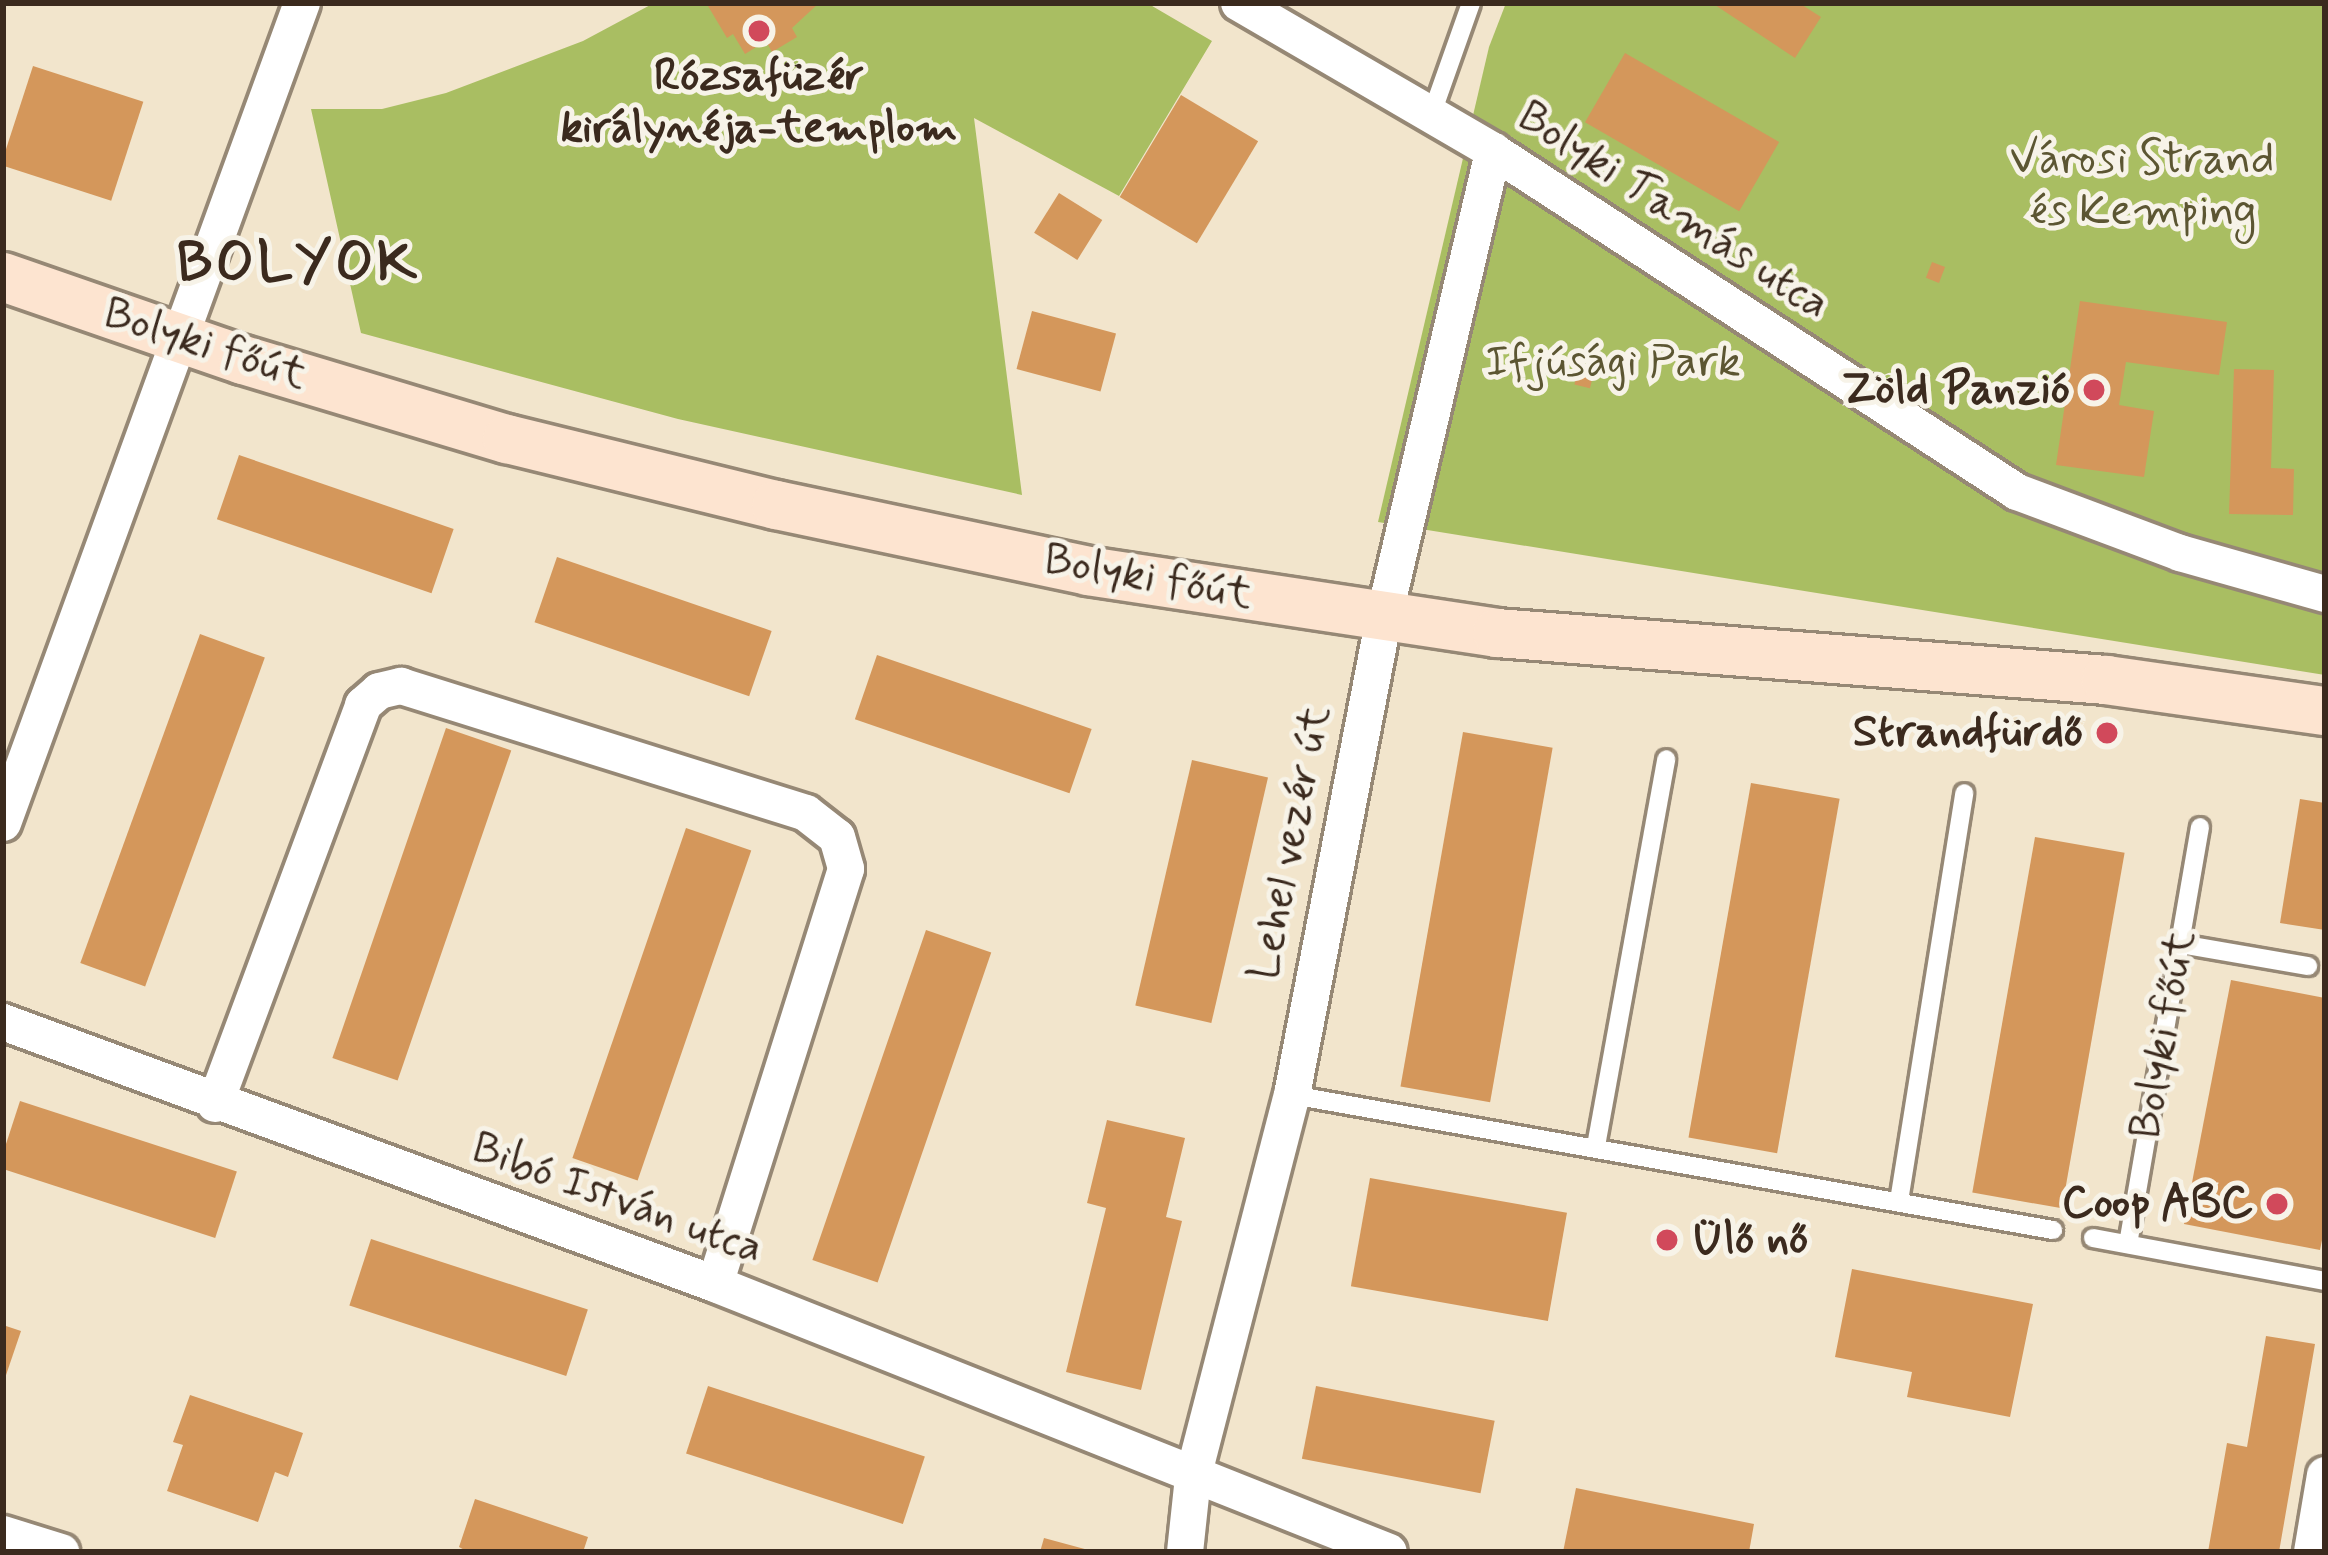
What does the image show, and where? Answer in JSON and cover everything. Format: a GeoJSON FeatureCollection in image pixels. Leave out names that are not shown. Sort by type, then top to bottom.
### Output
{"type":"FeatureCollection","features":[{"type":"Feature","properties":{"kind":"main road","name":"Bolyki főút"},"geometry":{"type":"LineString","coordinates":[[3,277],[507,439],[776,505],[1088,571],[1384,617],[1685,650],[2107,680],[2325,711]]}},
{"type":"Feature","properties":{"kind":"street"},"geometry":{"type":"LineString","coordinates":[[3,823],[302,3]]}},
{"type":"Feature","properties":{"kind":"street","name":"Bolyki Tamás utca"},"geometry":{"type":"LineString","coordinates":[[1239,3],[1493,151],[2017,492],[2180,553],[2325,594]]}},
{"type":"Feature","properties":{"kind":"street","name":"Lehel vezér út"},"geometry":{"type":"LineString","coordinates":[[1185,1552],[1193,1477],[1292,1095],[1384,617],[1493,151]]}},
{"type":"Feature","properties":{"kind":"street"},"geometry":{"type":"LineString","coordinates":[[215,1103],[363,705],[379,691],[400,686],[806,813],[837,837],[846,869],[716,1284]]}},
{"type":"Feature","properties":{"kind":"street","name":"Bibó István utca"},"geometry":{"type":"LineString","coordinates":[[3,1022],[716,1284],[1389,1552]]}},
{"type":"Feature","properties":{"kind":"street"},"geometry":{"type":"LineString","coordinates":[[2312,1552],[2325,1475]]}},
{"type":"Feature","properties":{"kind":"street"},"geometry":{"type":"LineString","coordinates":[[3,1534],[61,1552]]}},
{"type":"Feature","properties":{"kind":"lane"},"geometry":{"type":"LineString","coordinates":[[1431,116],[1471,3]]}},
{"type":"Feature","properties":{"kind":"lane"},"geometry":{"type":"LineString","coordinates":[[1596,1146],[1666,758]]}},
{"type":"Feature","properties":{"kind":"lane"},"geometry":{"type":"LineString","coordinates":[[1898,1202],[1964,793]]}},
{"type":"Feature","properties":{"kind":"lane","name":"Bolyki főút"},"geometry":{"type":"LineString","coordinates":[[2128,1244],[2200,826]]}},
{"type":"Feature","properties":{"kind":"lane"},"geometry":{"type":"LineString","coordinates":[[2180,944],[2308,966]]}},
{"type":"Feature","properties":{"kind":"lane"},"geometry":{"type":"LineString","coordinates":[[1292,1095],[2053,1231]]}},
{"type":"Feature","properties":{"kind":"lane"},"geometry":{"type":"LineString","coordinates":[[2093,1238],[2325,1281]]}},
{"type":"Feature","properties":{"kind":"green space"},"geometry":{"type":"Polygon","coordinates":[[[654,3],[1147,3],[1212,41],[1119,196],[974,118],[1022,495],[678,419],[361,333],[311,109],[382,109],[446,93],[583,41],[654,3]]]}},
{"type":"Feature","properties":{"kind":"green space"},"geometry":{"type":"Polygon","coordinates":[[[1506,3],[2325,3],[2325,675],[1378,522],[1489,47],[1506,3]]]}},
{"type":"Feature","properties":{"kind":"building","name":"Rózsafüzér királynéja-templom"},"geometry":{"type":"Polygon","coordinates":[[[819,3],[792,28],[797,37],[772,52],[766,41],[745,54],[733,34],[727,38],[708,6],[819,3]]]}},
{"type":"Feature","properties":{"kind":"building"},"geometry":{"type":"Polygon","coordinates":[[[1712,3],[1799,3],[1821,17],[1795,58],[1712,3]]]}},
{"type":"Feature","properties":{"kind":"building"},"geometry":{"type":"Polygon","coordinates":[[[1625,53],[1779,142],[1739,211],[1585,122],[1625,53]]]}},
{"type":"Feature","properties":{"kind":"building"},"geometry":{"type":"Polygon","coordinates":[[[33,66],[143,102],[111,201],[3,166],[33,66]]]}},
{"type":"Feature","properties":{"kind":"building"},"geometry":{"type":"Polygon","coordinates":[[[1181,95],[1258,141],[1197,243],[1120,197],[1181,95]]]}},
{"type":"Feature","properties":{"kind":"building"},"geometry":{"type":"Polygon","coordinates":[[[1059,193],[1102,220],[1077,260],[1034,233],[1059,193]]]}},
{"type":"Feature","properties":{"kind":"building"},"geometry":{"type":"Polygon","coordinates":[[[1932,262],[1945,267],[1939,283],[1926,278],[1932,262]]]}},
{"type":"Feature","properties":{"kind":"building","name":"Zöld Panzió"},"geometry":{"type":"Polygon","coordinates":[[[2080,301],[2227,322],[2219,375],[2126,362],[2119,405],[2154,411],[2144,477],[2056,465],[2080,301]]]}},
{"type":"Feature","properties":{"kind":"building"},"geometry":{"type":"Polygon","coordinates":[[[1032,311],[1116,334],[1101,391],[1016,369],[1032,311]]]}},
{"type":"Feature","properties":{"kind":"building"},"geometry":{"type":"Polygon","coordinates":[[[1579,366],[1595,370],[1590,388],[1574,384],[1579,366]]]}},
{"type":"Feature","properties":{"kind":"building"},"geometry":{"type":"Polygon","coordinates":[[[2234,369],[2274,370],[2271,468],[2294,469],[2293,515],[2229,514],[2234,369]]]}},
{"type":"Feature","properties":{"kind":"building"},"geometry":{"type":"Polygon","coordinates":[[[239,455],[454,529],[431,593],[217,519],[239,455]]]}},
{"type":"Feature","properties":{"kind":"building"},"geometry":{"type":"Polygon","coordinates":[[[557,557],[772,631],[749,696],[535,622],[557,557]]]}},
{"type":"Feature","properties":{"kind":"building"},"geometry":{"type":"Polygon","coordinates":[[[200,634],[265,658],[145,986],[80,963],[200,634]]]}},
{"type":"Feature","properties":{"kind":"building"},"geometry":{"type":"Polygon","coordinates":[[[877,655],[1092,729],[1069,793],[855,719],[877,655]]]}},
{"type":"Feature","properties":{"kind":"building"},"geometry":{"type":"Polygon","coordinates":[[[446,728],[511,750],[398,1080],[332,1058],[446,728]]]}},
{"type":"Feature","properties":{"kind":"building"},"geometry":{"type":"Polygon","coordinates":[[[1463,732],[1553,748],[1490,1102],[1400,1087],[1463,732]]]}},
{"type":"Feature","properties":{"kind":"building"},"geometry":{"type":"Polygon","coordinates":[[[1192,760],[1268,778],[1211,1023],[1135,1006],[1192,760]]]}},
{"type":"Feature","properties":{"kind":"building"},"geometry":{"type":"Polygon","coordinates":[[[1751,783],[1840,799],[1777,1153],[1688,1138],[1751,783]]]}},
{"type":"Feature","properties":{"kind":"building"},"geometry":{"type":"Polygon","coordinates":[[[2300,799],[2325,803],[2325,930],[2280,923],[2300,799]]]}},
{"type":"Feature","properties":{"kind":"building"},"geometry":{"type":"Polygon","coordinates":[[[686,828],[751,850],[638,1180],[572,1158],[686,828]]]}},
{"type":"Feature","properties":{"kind":"building"},"geometry":{"type":"Polygon","coordinates":[[[2035,837],[2125,853],[2062,1208],[1972,1193],[2035,837]]]}},
{"type":"Feature","properties":{"kind":"building"},"geometry":{"type":"Polygon","coordinates":[[[926,930],[991,952],[878,1282],[812,1260],[926,930]]]}},
{"type":"Feature","properties":{"kind":"building"},"geometry":{"type":"Polygon","coordinates":[[[2231,980],[2325,998],[2325,1225],[2320,1250],[2184,1224],[2231,980]]]}},
{"type":"Feature","properties":{"kind":"building"},"geometry":{"type":"Polygon","coordinates":[[[20,1101],[237,1171],[215,1238],[3,1169],[3,1153],[20,1101]]]}},
{"type":"Feature","properties":{"kind":"building"},"geometry":{"type":"Polygon","coordinates":[[[1107,1120],[1185,1138],[1166,1217],[1182,1221],[1141,1390],[1066,1372],[1106,1208],[1087,1203],[1107,1120]]]}},
{"type":"Feature","properties":{"kind":"building"},"geometry":{"type":"Polygon","coordinates":[[[1370,1178],[1567,1213],[1548,1321],[1351,1286],[1370,1178]]]}},
{"type":"Feature","properties":{"kind":"building"},"geometry":{"type":"Polygon","coordinates":[[[371,1239],[588,1309],[566,1376],[349,1306],[371,1239]]]}},
{"type":"Feature","properties":{"kind":"building"},"geometry":{"type":"Polygon","coordinates":[[[1852,1269],[2033,1304],[2010,1417],[1907,1397],[1912,1372],[1835,1357],[1852,1269]]]}},
{"type":"Feature","properties":{"kind":"building"},"geometry":{"type":"Polygon","coordinates":[[[3,1325],[21,1331],[4,1381],[3,1381],[3,1325]]]}},
{"type":"Feature","properties":{"kind":"building"},"geometry":{"type":"Polygon","coordinates":[[[2266,1336],[2315,1344],[2279,1552],[2208,1552],[2227,1443],[2247,1447],[2266,1336]]]}},
{"type":"Feature","properties":{"kind":"building"},"geometry":{"type":"Polygon","coordinates":[[[708,1386],[925,1456],[903,1524],[686,1454],[708,1386]]]}},
{"type":"Feature","properties":{"kind":"building"},"geometry":{"type":"Polygon","coordinates":[[[1316,1386],[1495,1421],[1481,1493],[1302,1459],[1316,1386]]]}},
{"type":"Feature","properties":{"kind":"building"},"geometry":{"type":"Polygon","coordinates":[[[190,1395],[303,1433],[288,1477],[275,1472],[258,1522],[167,1491],[183,1445],[173,1442],[190,1395]]]}},
{"type":"Feature","properties":{"kind":"building"},"geometry":{"type":"Polygon","coordinates":[[[1576,1488],[1754,1524],[1749,1552],[1563,1552],[1576,1488]]]}},
{"type":"Feature","properties":{"kind":"building"},"geometry":{"type":"Polygon","coordinates":[[[475,1499],[588,1537],[583,1552],[468,1552],[459,1547],[475,1499]]]}},
{"type":"Feature","properties":{"kind":"building"},"geometry":{"type":"Polygon","coordinates":[[[1044,1538],[1092,1551],[1092,1552],[1040,1552],[1044,1538]]]}},
{"type":"Feature","properties":{"kind":"place","name":"Rózsafüzér királynéja-templom"},"geometry":{"type":"Point","coordinates":[759,31]}},
{"type":"Feature","properties":{"kind":"place","name":"Zöld Panzió"},"geometry":{"type":"Point","coordinates":[2094,390]}},
{"type":"Feature","properties":{"kind":"place","name":"Strandfürdő"},"geometry":{"type":"Point","coordinates":[2107,733]}},
{"type":"Feature","properties":{"kind":"place","name":"Coop ABC"},"geometry":{"type":"Point","coordinates":[2277,1204]}},
{"type":"Feature","properties":{"kind":"place","name":"Ülő nő"},"geometry":{"type":"Point","coordinates":[1667,1240]}},
{"type":"Feature","properties":{"kind":"district","name":"BOLYOK"},"geometry":{"type":"Point","coordinates":[298,265]}},
{"type":"Feature","properties":{"kind":"park label","name":"Városi Strand és Kemping"},"geometry":{"type":"Point","coordinates":[2142,186]}},
{"type":"Feature","properties":{"kind":"park label","name":"Ifjúsági Park"},"geometry":{"type":"Point","coordinates":[1613,363]}}]}
